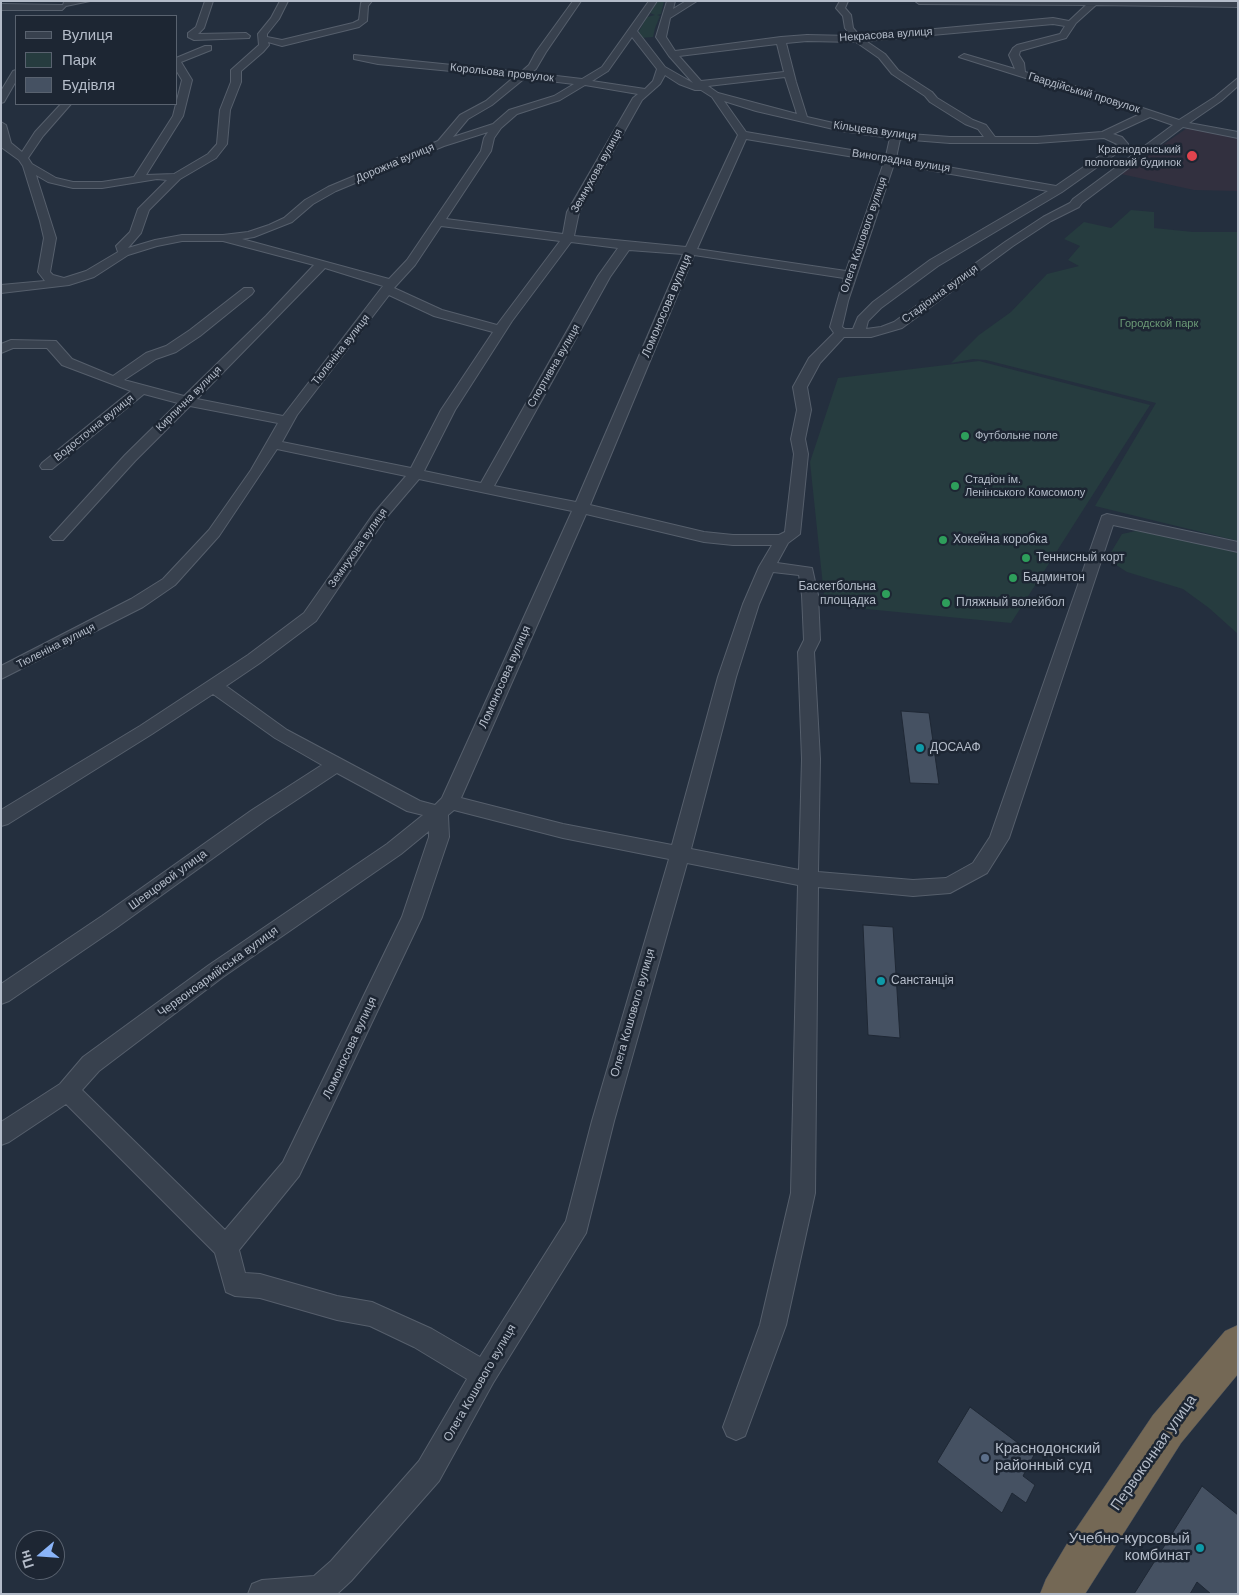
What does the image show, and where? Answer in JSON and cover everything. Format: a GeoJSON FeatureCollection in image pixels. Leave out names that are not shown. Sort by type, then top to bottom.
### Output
{"type":"FeatureCollection","features":[{"type":"Feature","properties":{"kind":"highway","name":"Первоконная улица"},"geometry":{"type":"LineString","coordinates":[[1061,1594],[1167,1429],[1238,1344]]}},
{"type":"Feature","properties":{"kind":"street"},"geometry":{"type":"LineString","coordinates":[[3,9],[86,1]]}},
{"type":"Feature","properties":{"kind":"street"},"geometry":{"type":"LineString","coordinates":[[209,1],[200,28],[191,35],[194,37],[262,36],[282,43],[363,22],[364,5],[368,1]]}},
{"type":"Feature","properties":{"kind":"street"},"geometry":{"type":"LineString","coordinates":[[124,253],[122,246],[135,233],[144,208],[176,177],[212,156],[222,144],[225,110],[236,82],[236,70],[264,45],[262,36],[274,20],[284,1]]}},
{"type":"Feature","properties":{"kind":"street","name":"Дорожна вулиця"},"geometry":{"type":"LineString","coordinates":[[223,238],[250,235],[272,227],[288,220],[309,202],[332,189],[442,143],[464,117],[489,103],[533,67],[540,52],[577,1]]}},
{"type":"Feature","properties":{"kind":"street"},"geometry":{"type":"LineString","coordinates":[[657,13],[671,1]]}},
{"type":"Feature","properties":{"kind":"street"},"geometry":{"type":"LineString","coordinates":[[657,13],[693,1]]}},
{"type":"Feature","properties":{"kind":"street"},"geometry":{"type":"LineString","coordinates":[[844,1],[840,8],[848,15],[849,28],[858,38],[882,56],[895,72],[929,94],[933,100],[969,122],[982,127],[992,140]]}},
{"type":"Feature","properties":{"kind":"street"},"geometry":{"type":"LineString","coordinates":[[919,1],[1237,2]]}},
{"type":"Feature","properties":{"kind":"street","name":"Гвардійський провулок"},"geometry":{"type":"LineString","coordinates":[[1096,2],[1070,24],[1062,36],[1020,47],[1016,50],[1014,55],[1019,63],[1021,74],[1150,113]]}},
{"type":"Feature","properties":{"kind":"street"},"geometry":{"type":"LineString","coordinates":[[57,15],[66,4]]}},
{"type":"Feature","properties":{"kind":"street"},"geometry":{"type":"LineString","coordinates":[[635,36],[662,38],[662,30],[657,13]]}},
{"type":"Feature","properties":{"kind":"street","name":"Тюленіна вулиця"},"geometry":{"type":"LineString","coordinates":[[1,673],[129,608],[169,582],[214,533],[258,470],[287,421],[389,287],[411,262],[427,236],[440,222],[486,151],[489,138],[497,126],[513,112],[557,98],[585,83],[605,69],[657,13]]}},
{"type":"Feature","properties":{"kind":"street","name":"Некрасова вулиця"},"geometry":{"type":"LineString","coordinates":[[647,51],[670,51],[808,38],[858,38],[1053,21],[1070,24]]}},
{"type":"Feature","properties":{"kind":"street"},"geometry":{"type":"LineString","coordinates":[[178,60],[246,36]]}},
{"type":"Feature","properties":{"kind":"street"},"geometry":{"type":"LineString","coordinates":[[635,36],[647,51],[659,79]]}},
{"type":"Feature","properties":{"kind":"street","name":"Кільцева вулиця"},"geometry":{"type":"LineString","coordinates":[[662,38],[670,51],[699,84],[715,94],[842,128],[896,136],[950,140],[1038,140],[1104,135],[1150,113]]}},
{"type":"Feature","properties":{"kind":"street"},"geometry":{"type":"LineString","coordinates":[[781,40],[803,119]]}},
{"type":"Feature","properties":{"kind":"street"},"geometry":{"type":"LineString","coordinates":[[184,47],[208,48]]}},
{"type":"Feature","properties":{"kind":"street","name":"Корольова провулок"},"geometry":{"type":"LineString","coordinates":[[358,57],[378,61],[468,69],[585,83],[659,79]]}},
{"type":"Feature","properties":{"kind":"street"},"geometry":{"type":"LineString","coordinates":[[964,57],[1021,74]]}},
{"type":"Feature","properties":{"kind":"street"},"geometry":{"type":"LineString","coordinates":[[138,178],[178,116],[187,80],[178,64]]}},
{"type":"Feature","properties":{"kind":"street"},"geometry":{"type":"LineString","coordinates":[[457,82],[468,69]]}},
{"type":"Feature","properties":{"kind":"street"},"geometry":{"type":"LineString","coordinates":[[659,79],[687,70]]}},
{"type":"Feature","properties":{"kind":"street"},"geometry":{"type":"LineString","coordinates":[[699,84],[790,74]]}},
{"type":"Feature","properties":{"kind":"street"},"geometry":{"type":"LineString","coordinates":[[1,100],[15,77]]}},
{"type":"Feature","properties":{"kind":"street"},"geometry":{"type":"LineString","coordinates":[[659,79],[682,82],[715,94],[743,134]]}},
{"type":"Feature","properties":{"kind":"street"},"geometry":{"type":"LineString","coordinates":[[659,79],[682,82]]}},
{"type":"Feature","properties":{"kind":"street","name":"Земнухова вулиця"},"geometry":{"type":"LineString","coordinates":[[1,819],[214,686],[310,617],[379,516],[415,474],[448,410],[500,330],[568,238],[573,212],[638,98],[659,79]]}},
{"type":"Feature","properties":{"kind":"street","name":"Стадіонна вулиця"},"geometry":{"type":"LineString","coordinates":[[858,334],[885,330],[898,325],[1016,239],[1047,219],[1075,205],[1077,201],[1218,99],[1238,81]]}},
{"type":"Feature","properties":{"kind":"street"},"geometry":{"type":"LineString","coordinates":[[65,105],[38,134],[26,162],[50,238],[44,272],[49,278],[65,282]]}},
{"type":"Feature","properties":{"kind":"street"},"geometry":{"type":"LineString","coordinates":[[1150,113],[1182,124],[1238,135]]}},
{"type":"Feature","properties":{"kind":"street"},"geometry":{"type":"LineString","coordinates":[[1,126],[3,144],[52,180],[73,184],[102,185],[122,183],[138,178],[166,175],[176,177]]}},
{"type":"Feature","properties":{"kind":"street"},"geometry":{"type":"LineString","coordinates":[[442,143],[497,126]]}},
{"type":"Feature","properties":{"kind":"street","name":"Виноградна вулиця"},"geometry":{"type":"LineString","coordinates":[[743,134],[1058,190]]}},
{"type":"Feature","properties":{"kind":"street","name":"Ломоносова вулиця"},"geometry":{"type":"LineString","coordinates":[[226,1247],[291,1169],[334,1084],[412,917],[439,837],[444,808],[581,508],[690,252],[743,134]]}},
{"type":"Feature","properties":{"kind":"street"},"geometry":{"type":"LineString","coordinates":[[841,333],[858,334],[862,320],[877,305],[934,263],[1058,190],[1123,144],[1104,135]]}},
{"type":"Feature","properties":{"kind":"street","name":"Олега Кошового вулиця"},"geometry":{"type":"LineString","coordinates":[[262,1594],[320,1590],[341,1571],[429,1471],[484,1374],[577,1225],[602,1120],[680,853],[727,677],[751,604],[767,567],[782,540],[792,534],[801,454],[798,439],[804,410],[800,387],[814,361],[841,333],[836,327],[850,275],[890,160],[896,136]]}},
{"type":"Feature","properties":{"kind":"street"},"geometry":{"type":"LineString","coordinates":[[440,222],[626,246],[690,252],[850,275]]}},
{"type":"Feature","properties":{"kind":"street"},"geometry":{"type":"LineString","coordinates":[[1,290],[65,282],[90,274],[124,253],[182,238],[223,238],[322,264],[389,287],[438,313],[500,330]]}},
{"type":"Feature","properties":{"kind":"street","name":"Спортивна вулиця"},"geometry":{"type":"LineString","coordinates":[[485,489],[604,276],[626,246]]}},
{"type":"Feature","properties":{"kind":"street","name":"Кирпична вулиця"},"geometry":{"type":"LineString","coordinates":[[58,537],[130,458],[270,319],[300,285],[322,264]]}},
{"type":"Feature","properties":{"kind":"street","name":"Водосточна вулиця"},"geometry":{"type":"LineString","coordinates":[[114,381],[151,356],[171,349],[195,333],[248,291]]}},
{"type":"Feature","properties":{"kind":"street"},"geometry":{"type":"LineString","coordinates":[[6,346],[50,344],[67,362],[114,381],[187,401],[287,421]]}},
{"type":"Feature","properties":{"kind":"street","name":"Водосточна вулиця"},"geometry":{"type":"LineString","coordinates":[[47,466],[113,411],[142,390]]}},
{"type":"Feature","properties":{"kind":"street"},"geometry":{"type":"LineString","coordinates":[[273,444],[581,508],[704,537],[733,540],[782,540]]}},
{"type":"Feature","properties":{"kind":"street"},"geometry":{"type":"LineString","coordinates":[[214,686],[282,734],[414,806],[444,808],[808,879],[913,888],[950,885],[980,868],[999,838],[1107,519],[1238,547]]}},
{"type":"Feature","properties":{"kind":"street"},"geometry":{"type":"LineString","coordinates":[[736,1427],[772,1325],[803,1192],[811,759],[806,652],[812,640],[810,595],[806,571],[767,567]]}},
{"type":"Feature","properties":{"kind":"street","name":"Шевцовой улица"},"geometry":{"type":"LineString","coordinates":[[1,995],[109,922],[259,815],[336,765]]}},
{"type":"Feature","properties":{"kind":"street","name":"Червоноармійська вулиця"},"geometry":{"type":"LineString","coordinates":[[1,1135],[68,1091],[99,1058],[216,971],[394,849],[444,808]]}},
{"type":"Feature","properties":{"kind":"street"},"geometry":{"type":"LineString","coordinates":[[68,1091],[226,1247],[235,1284],[260,1286],[337,1308],[372,1314],[423,1338],[484,1374]]}},
{"type":"Feature","properties":{"kind":"shaded area","name":"Краснодонський пологовий будинок"},"geometry":{"type":"Polygon","coordinates":[[[1187,128],[1238,137],[1238,191],[1194,190],[1121,174],[1187,128]]]}},
{"type":"Feature","properties":{"kind":"green space"},"geometry":{"type":"Polygon","coordinates":[[[664,1],[661,14],[657,15],[660,16],[653,37],[641,38],[638,33],[647,17],[655,15],[650,13],[654,5],[664,1]]]}},
{"type":"Feature","properties":{"kind":"green space","name":"Городской парк"},"geometry":{"type":"Polygon","coordinates":[[[1131,210],[1154,212],[1154,228],[1193,232],[1238,232],[1238,541],[1095,506],[1156,403],[986,360],[973,359],[951,363],[979,335],[1011,312],[1047,274],[1079,266],[1068,260],[1080,246],[1064,239],[1084,222],[1111,228],[1131,210]]]}},
{"type":"Feature","properties":{"kind":"green space","name":"Стадіон ім. Ленінського Комсомолу"},"geometry":{"type":"Polygon","coordinates":[[[979,361],[1150,405],[1011,623],[825,605],[810,462],[838,378],[979,361]]]}},
{"type":"Feature","properties":{"kind":"green space"},"geometry":{"type":"Polygon","coordinates":[[[1136,531],[1149,532],[1238,552],[1238,634],[1209,608],[1183,589],[1127,572],[1107,559],[1122,534],[1136,531]]]}},
{"type":"Feature","properties":{"kind":"building","name":"ДОСААФ"},"geometry":{"type":"Polygon","coordinates":[[[901,711],[929,713],[939,784],[910,783],[901,711]]]}},
{"type":"Feature","properties":{"kind":"building","name":"Санстанція"},"geometry":{"type":"Polygon","coordinates":[[[863,925],[893,927],[900,1038],[868,1035],[863,925]]]}},
{"type":"Feature","properties":{"kind":"building","name":"Краснодонский районный суд"},"geometry":{"type":"Polygon","coordinates":[[[970,1407],[1034,1455],[1023,1476],[1035,1485],[1026,1503],[1012,1493],[1002,1513],[937,1462],[970,1407]]]}},
{"type":"Feature","properties":{"kind":"building","name":"Учебно-курсовый комбинат"},"geometry":{"type":"Polygon","coordinates":[[[1202,1486],[1238,1515],[1238,1594],[1211,1594],[1197,1582],[1190,1594],[1134,1594],[1202,1486]]]}},
{"type":"Feature","properties":{"kind":"place","name":"Краснодонський пологовий будинок"},"geometry":{"type":"Point","coordinates":[1192,156]}},
{"type":"Feature","properties":{"kind":"place","name":"Футбольне поле"},"geometry":{"type":"Point","coordinates":[965,436]}},
{"type":"Feature","properties":{"kind":"place","name":"Стадіон ім. Ленінського Комсомолу"},"geometry":{"type":"Point","coordinates":[955,486]}},
{"type":"Feature","properties":{"kind":"place","name":"Хокейна коробка"},"geometry":{"type":"Point","coordinates":[943,540]}},
{"type":"Feature","properties":{"kind":"place","name":"Теннисный корт"},"geometry":{"type":"Point","coordinates":[1026,558]}},
{"type":"Feature","properties":{"kind":"place","name":"Бадминтон"},"geometry":{"type":"Point","coordinates":[1013,578]}},
{"type":"Feature","properties":{"kind":"place","name":"Баскетбольна площадка"},"geometry":{"type":"Point","coordinates":[886,594]}},
{"type":"Feature","properties":{"kind":"place","name":"Пляжный волейбол"},"geometry":{"type":"Point","coordinates":[946,603]}},
{"type":"Feature","properties":{"kind":"place","name":"ДОСААФ"},"geometry":{"type":"Point","coordinates":[920,748]}},
{"type":"Feature","properties":{"kind":"place","name":"Санстанція"},"geometry":{"type":"Point","coordinates":[881,981]}},
{"type":"Feature","properties":{"kind":"place","name":"Краснодонский районный суд"},"geometry":{"type":"Point","coordinates":[985,1458]}},
{"type":"Feature","properties":{"kind":"place","name":"Учебно-курсовый комбинат"},"geometry":{"type":"Point","coordinates":[1200,1548]}}]}
